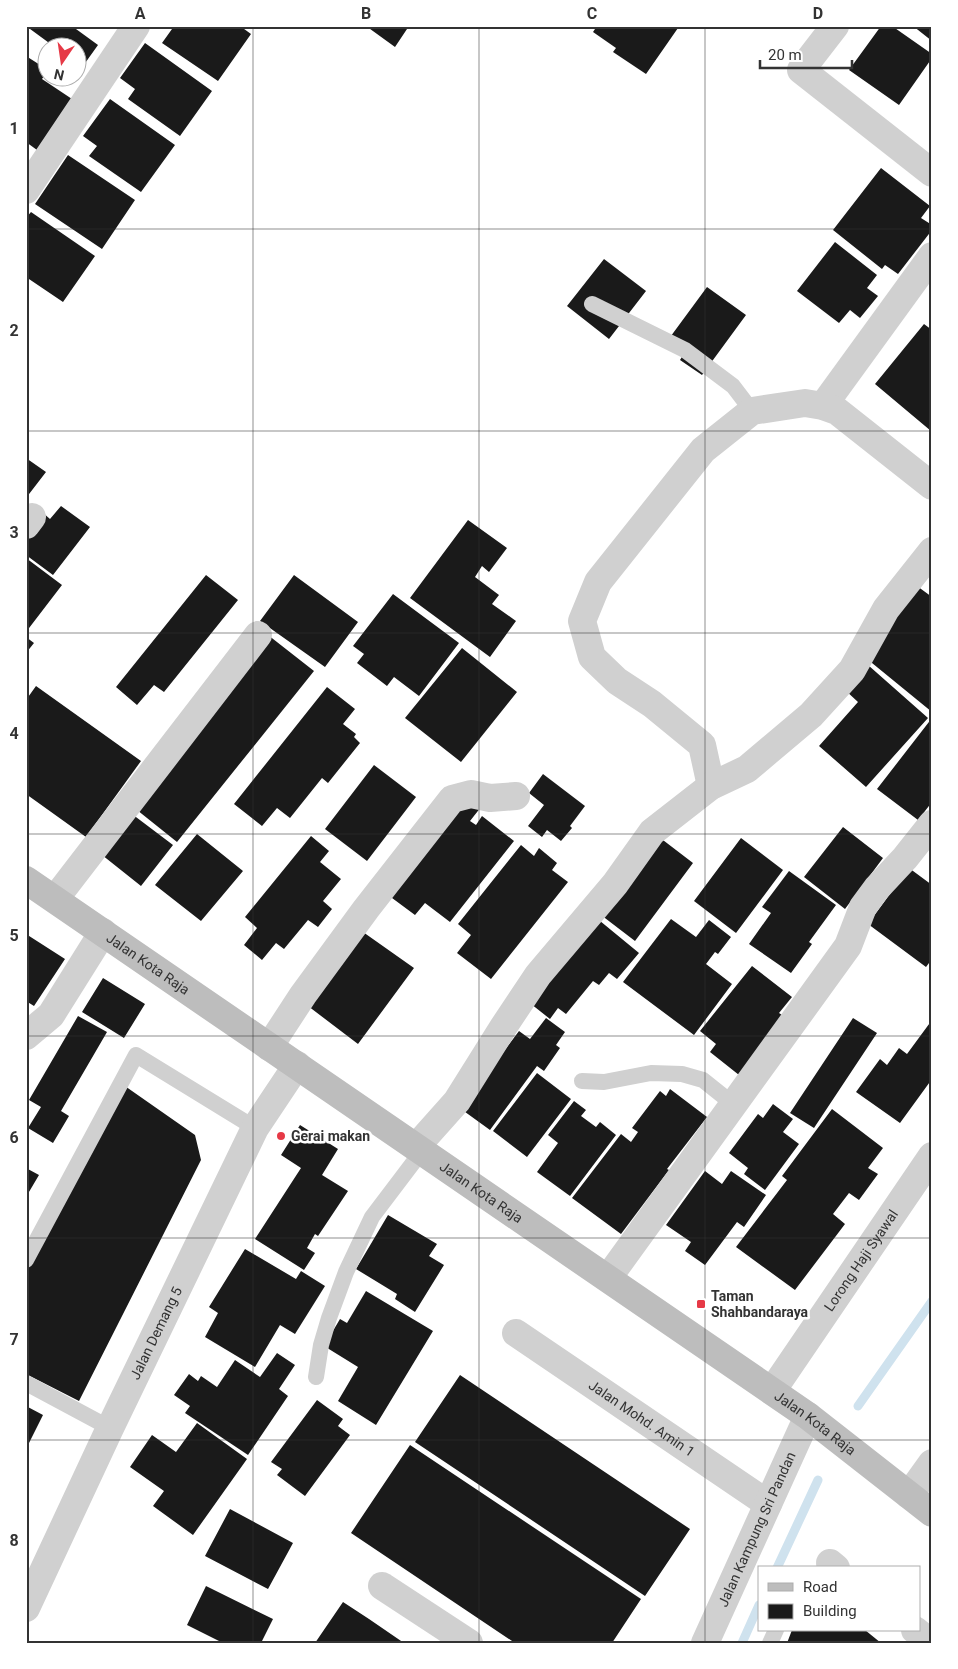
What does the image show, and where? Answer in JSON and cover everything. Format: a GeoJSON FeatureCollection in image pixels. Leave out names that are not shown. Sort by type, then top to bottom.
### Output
{"type":"FeatureCollection","features":[{"type":"Feature","properties":{"kind":"main road","name":"Jalan Kota Raja"},"geometry":{"type":"LineString","coordinates":[[26,880],[808,1416],[932,1513]]}},
{"type":"Feature","properties":{"kind":"street"},"geometry":{"type":"LineString","coordinates":[[31,174],[136,26]]}},
{"type":"Feature","properties":{"kind":"street"},"geometry":{"type":"LineString","coordinates":[[835,26],[801,70],[932,173]]}},
{"type":"Feature","properties":{"kind":"street"},"geometry":{"type":"LineString","coordinates":[[823,406],[932,256]]}},
{"type":"Feature","properties":{"kind":"street"},"geometry":{"type":"LineString","coordinates":[[711,786],[702,745],[652,704],[617,681],[592,657],[582,621],[598,582],[703,450],[752,411],[805,403],[837,411],[932,486]]}},
{"type":"Feature","properties":{"kind":"street"},"geometry":{"type":"LineString","coordinates":[[419,1149],[457,1101],[538,975],[615,884],[652,832],[711,786],[747,769],[811,715],[852,670],[886,609],[932,552]]}},
{"type":"Feature","properties":{"kind":"street"},"geometry":{"type":"LineString","coordinates":[[55,899],[258,635]]}},
{"type":"Feature","properties":{"kind":"street"},"geometry":{"type":"LineString","coordinates":[[269,1047],[303,995],[366,909],[452,798],[471,794],[490,798],[516,796]]}},
{"type":"Feature","properties":{"kind":"street"},"geometry":{"type":"LineString","coordinates":[[608,1278],[848,946],[863,907],[872,894],[905,858],[932,824]]}},
{"type":"Feature","properties":{"kind":"street"},"geometry":{"type":"LineString","coordinates":[[26,1036],[51,1015],[103,932]]}},
{"type":"Feature","properties":{"kind":"street","name":"Jalan Demang 5"},"geometry":{"type":"LineString","coordinates":[[26,1608],[110,1428],[255,1128],[297,1065]]}},
{"type":"Feature","properties":{"kind":"street","name":"Lorong Haji Syawal"},"geometry":{"type":"LineString","coordinates":[[772,1391],[932,1156]]}},
{"type":"Feature","properties":{"kind":"street","name":"Jalan Mohd. Amin 1"},"geometry":{"type":"LineString","coordinates":[[516,1333],[768,1504]]}},
{"type":"Feature","properties":{"kind":"street","name":"Jalan Kampung Sri Pandan"},"geometry":{"type":"LineString","coordinates":[[705,1643],[808,1416]]}},
{"type":"Feature","properties":{"kind":"street"},"geometry":{"type":"LineString","coordinates":[[910,1495],[932,1463]]}},
{"type":"Feature","properties":{"kind":"street"},"geometry":{"type":"LineString","coordinates":[[382,1586],[469,1643]]}},
{"type":"Feature","properties":{"kind":"street"},"geometry":{"type":"LineString","coordinates":[[917,1632],[931,1643]]}},
{"type":"Feature","properties":{"kind":"lane"},"geometry":{"type":"LineString","coordinates":[[592,304],[685,350],[733,386],[752,411]]}},
{"type":"Feature","properties":{"kind":"lane"},"geometry":{"type":"LineString","coordinates":[[26,1260],[136,1055],[255,1128]]}},
{"type":"Feature","properties":{"kind":"lane"},"geometry":{"type":"LineString","coordinates":[[582,1080],[604,1082],[651,1074],[682,1074],[703,1080],[733,1104]]}},
{"type":"Feature","properties":{"kind":"lane"},"geometry":{"type":"LineString","coordinates":[[316,1377],[321,1345],[349,1264],[372,1217],[419,1149]]}},
{"type":"Feature","properties":{"kind":"lane"},"geometry":{"type":"LineString","coordinates":[[26,1382],[110,1428]]}},
{"type":"Feature","properties":{"kind":"building"},"geometry":{"type":"Polygon","coordinates":[[[26,26],[78,26],[76,29],[98,45],[88,59],[88,38],[42,38],[26,26]]]}},
{"type":"Feature","properties":{"kind":"building"},"geometry":{"type":"Polygon","coordinates":[[[168,26],[240,26],[251,34],[218,81],[162,43],[172,29],[168,26]]]}},
{"type":"Feature","properties":{"kind":"building"},"geometry":{"type":"Polygon","coordinates":[[[366,26],[409,26],[395,47],[366,26]]]}},
{"type":"Feature","properties":{"kind":"building"},"geometry":{"type":"Polygon","coordinates":[[[597,26],[675,26],[678,28],[646,74],[613,52],[616,48],[593,32],[597,26]]]}},
{"type":"Feature","properties":{"kind":"building"},"geometry":{"type":"Polygon","coordinates":[[[881,26],[892,26],[932,54],[932,58],[899,105],[849,70],[881,26]]]}},
{"type":"Feature","properties":{"kind":"building"},"geometry":{"type":"Polygon","coordinates":[[[913,26],[932,26],[932,41],[913,26]]]}},
{"type":"Feature","properties":{"kind":"building"},"geometry":{"type":"Polygon","coordinates":[[[145,43],[212,91],[180,136],[128,99],[135,89],[120,78],[145,43]]]}},
{"type":"Feature","properties":{"kind":"building"},"geometry":{"type":"Polygon","coordinates":[[[26,56],[38,64],[38,88],[56,88],[72,99],[37,150],[26,142],[26,56]]]}},
{"type":"Feature","properties":{"kind":"building"},"geometry":{"type":"Polygon","coordinates":[[[110,99],[175,145],[141,192],[89,156],[97,146],[83,136],[110,99]]]}},
{"type":"Feature","properties":{"kind":"building"},"geometry":{"type":"Polygon","coordinates":[[[68,155],[135,200],[102,249],[35,204],[68,155]]]}},
{"type":"Feature","properties":{"kind":"building"},"geometry":{"type":"Polygon","coordinates":[[[881,168],[930,206],[921,218],[932,225],[932,230],[898,274],[885,265],[882,269],[833,230],[881,168]]]}},
{"type":"Feature","properties":{"kind":"building"},"geometry":{"type":"Polygon","coordinates":[[[31,212],[95,256],[63,302],[26,277],[26,218],[31,212]]]}},
{"type":"Feature","properties":{"kind":"building"},"geometry":{"type":"Polygon","coordinates":[[[835,242],[877,275],[867,288],[878,296],[860,318],[850,310],[839,323],[797,291],[835,242]]]}},
{"type":"Feature","properties":{"kind":"building"},"geometry":{"type":"Polygon","coordinates":[[[604,259],[646,291],[609,339],[567,306],[604,259]]]}},
{"type":"Feature","properties":{"kind":"building"},"geometry":{"type":"Polygon","coordinates":[[[707,287],[746,315],[702,375],[680,360],[685,352],[668,340],[707,287]]]}},
{"type":"Feature","properties":{"kind":"building"},"geometry":{"type":"Polygon","coordinates":[[[924,324],[932,330],[931,431],[875,384],[924,324]]]}},
{"type":"Feature","properties":{"kind":"building"},"geometry":{"type":"Polygon","coordinates":[[[26,458],[46,472],[26,498],[26,458]]]}},
{"type":"Feature","properties":{"kind":"building"},"geometry":{"type":"Polygon","coordinates":[[[61,506],[90,527],[53,575],[26,555],[26,533],[42,512],[50,519],[61,506]]]}},
{"type":"Feature","properties":{"kind":"building"},"geometry":{"type":"Polygon","coordinates":[[[468,520],[507,548],[489,572],[482,566],[475,577],[499,595],[492,604],[516,621],[490,657],[410,598],[468,520]]]}},
{"type":"Feature","properties":{"kind":"building"},"geometry":{"type":"Polygon","coordinates":[[[26,558],[62,585],[26,632],[26,558]]]}},
{"type":"Feature","properties":{"kind":"building"},"geometry":{"type":"Polygon","coordinates":[[[206,575],[238,600],[164,692],[154,685],[137,705],[116,687],[206,575]]]}},
{"type":"Feature","properties":{"kind":"building"},"geometry":{"type":"Polygon","coordinates":[[[294,575],[358,622],[325,667],[260,621],[294,575]]]}},
{"type":"Feature","properties":{"kind":"building"},"geometry":{"type":"Polygon","coordinates":[[[917,586],[932,597],[932,712],[861,654],[917,586]]]}},
{"type":"Feature","properties":{"kind":"building"},"geometry":{"type":"Polygon","coordinates":[[[393,594],[459,643],[419,696],[394,677],[387,686],[357,663],[364,654],[353,646],[393,594]]]}},
{"type":"Feature","properties":{"kind":"building"},"geometry":{"type":"Polygon","coordinates":[[[268,635],[314,671],[177,842],[132,806],[268,635]]]}},
{"type":"Feature","properties":{"kind":"building"},"geometry":{"type":"Polygon","coordinates":[[[26,637],[34,643],[26,653],[26,637]]]}},
{"type":"Feature","properties":{"kind":"building"},"geometry":{"type":"Polygon","coordinates":[[[462,648],[517,692],[461,762],[405,718],[462,648]]]}},
{"type":"Feature","properties":{"kind":"building"},"geometry":{"type":"Polygon","coordinates":[[[868,665],[928,718],[866,787],[819,746],[858,702],[845,690],[868,665]]]}},
{"type":"Feature","properties":{"kind":"building"},"geometry":{"type":"Polygon","coordinates":[[[36,686],[141,761],[86,837],[26,794],[26,700],[36,686]]]}},
{"type":"Feature","properties":{"kind":"building"},"geometry":{"type":"Polygon","coordinates":[[[327,687],[355,709],[343,724],[356,734],[354,737],[360,743],[328,783],[322,778],[290,818],[277,808],[262,826],[234,804],[327,687]]]}},
{"type":"Feature","properties":{"kind":"building"},"geometry":{"type":"Polygon","coordinates":[[[932,718],[932,802],[918,820],[877,789],[932,718]]]}},
{"type":"Feature","properties":{"kind":"building"},"geometry":{"type":"Polygon","coordinates":[[[374,765],[416,797],[367,861],[325,829],[374,765]]]}},
{"type":"Feature","properties":{"kind":"building"},"geometry":{"type":"Polygon","coordinates":[[[543,774],[585,806],[570,826],[572,828],[561,841],[547,830],[542,837],[528,826],[544,805],[529,793],[543,774]]]}},
{"type":"Feature","properties":{"kind":"building"},"geometry":{"type":"Polygon","coordinates":[[[452,799],[481,807],[470,821],[476,825],[482,816],[514,841],[450,922],[425,903],[415,915],[388,895],[452,799]]]}},
{"type":"Feature","properties":{"kind":"building"},"geometry":{"type":"Polygon","coordinates":[[[128,811],[173,845],[141,886],[97,851],[128,811]]]}},
{"type":"Feature","properties":{"kind":"building"},"geometry":{"type":"Polygon","coordinates":[[[843,827],[883,858],[845,909],[804,877],[843,827]]]}},
{"type":"Feature","properties":{"kind":"building"},"geometry":{"type":"Polygon","coordinates":[[[197,834],[243,871],[201,921],[155,885],[197,834]]]}},
{"type":"Feature","properties":{"kind":"building"},"geometry":{"type":"Polygon","coordinates":[[[311,836],[329,851],[320,862],[341,879],[323,901],[332,909],[318,927],[308,920],[284,949],[276,943],[262,960],[244,945],[257,928],[245,917],[311,836]]]}},
{"type":"Feature","properties":{"kind":"building"},"geometry":{"type":"Polygon","coordinates":[[[659,837],[693,863],[635,941],[601,915],[659,837]]]}},
{"type":"Feature","properties":{"kind":"building"},"geometry":{"type":"Polygon","coordinates":[[[741,838],[783,870],[736,933],[694,901],[741,838]]]}},
{"type":"Feature","properties":{"kind":"building"},"geometry":{"type":"Polygon","coordinates":[[[521,845],[534,856],[539,848],[557,863],[552,870],[568,882],[491,979],[457,953],[471,935],[458,924],[521,845]]]}},
{"type":"Feature","properties":{"kind":"building"},"geometry":{"type":"Polygon","coordinates":[[[909,868],[932,885],[932,959],[926,967],[868,924],[909,868]]]}},
{"type":"Feature","properties":{"kind":"building"},"geometry":{"type":"Polygon","coordinates":[[[789,871],[836,905],[809,942],[812,944],[791,973],[749,944],[771,913],[762,907],[789,871]]]}},
{"type":"Feature","properties":{"kind":"building"},"geometry":{"type":"Polygon","coordinates":[[[594,916],[639,953],[617,979],[609,973],[599,985],[593,981],[566,1014],[558,1008],[550,1019],[526,1000],[594,916]]]}},
{"type":"Feature","properties":{"kind":"building"},"geometry":{"type":"Polygon","coordinates":[[[671,919],[696,937],[709,920],[731,937],[718,954],[715,952],[706,964],[732,984],[694,1035],[623,982],[671,919]]]}},
{"type":"Feature","properties":{"kind":"building"},"geometry":{"type":"Polygon","coordinates":[[[363,932],[414,968],[358,1044],[308,1006],[363,932]]]}},
{"type":"Feature","properties":{"kind":"building"},"geometry":{"type":"Polygon","coordinates":[[[26,934],[65,959],[34,1006],[26,1001],[26,934]]]}},
{"type":"Feature","properties":{"kind":"building"},"geometry":{"type":"Polygon","coordinates":[[[752,966],[792,997],[779,1013],[785,1017],[739,1075],[710,1052],[716,1044],[700,1031],[752,966]]]}},
{"type":"Feature","properties":{"kind":"building"},"geometry":{"type":"Polygon","coordinates":[[[103,978],[145,1004],[124,1038],[82,1012],[103,978]]]}},
{"type":"Feature","properties":{"kind":"building"},"geometry":{"type":"Polygon","coordinates":[[[78,1016],[107,1032],[61,1111],[69,1116],[53,1143],[28,1128],[41,1107],[29,1100],[78,1016]]]}},
{"type":"Feature","properties":{"kind":"building"},"geometry":{"type":"Polygon","coordinates":[[[546,1018],[565,1032],[556,1045],[560,1048],[544,1071],[537,1066],[490,1130],[461,1109],[519,1031],[530,1039],[546,1018]]]}},
{"type":"Feature","properties":{"kind":"building"},"geometry":{"type":"Polygon","coordinates":[[[853,1018],[877,1033],[814,1128],[790,1113],[853,1018]]]}},
{"type":"Feature","properties":{"kind":"building"},"geometry":{"type":"Polygon","coordinates":[[[932,1020],[932,1079],[900,1123],[856,1092],[880,1059],[887,1065],[899,1048],[907,1054],[932,1020]]]}},
{"type":"Feature","properties":{"kind":"building"},"geometry":{"type":"Polygon","coordinates":[[[537,1073],[571,1099],[527,1157],[493,1131],[537,1073]]]}},
{"type":"Feature","properties":{"kind":"building"},"geometry":{"type":"Polygon","coordinates":[[[122,1084],[195,1135],[201,1160],[79,1401],[26,1374],[26,1273],[122,1084]]]}},
{"type":"Feature","properties":{"kind":"building"},"geometry":{"type":"Polygon","coordinates":[[[670,1089],[707,1117],[621,1234],[572,1198],[621,1134],[631,1142],[638,1132],[632,1128],[660,1091],[666,1096],[670,1089]]]}},
{"type":"Feature","properties":{"kind":"building"},"geometry":{"type":"Polygon","coordinates":[[[574,1101],[586,1110],[581,1116],[596,1127],[600,1122],[616,1135],[570,1196],[537,1172],[558,1143],[548,1135],[574,1101]]]}},
{"type":"Feature","properties":{"kind":"building"},"geometry":{"type":"Polygon","coordinates":[[[773,1104],[793,1119],[783,1132],[799,1144],[765,1190],[744,1174],[748,1168],[729,1153],[758,1114],[763,1118],[773,1104]]]}},
{"type":"Feature","properties":{"kind":"building"},"geometry":{"type":"Polygon","coordinates":[[[832,1109],[883,1148],[868,1168],[878,1174],[859,1200],[849,1193],[833,1214],[845,1224],[795,1290],[736,1247],[787,1180],[782,1176],[832,1109]]]}},
{"type":"Feature","properties":{"kind":"building"},"geometry":{"type":"Polygon","coordinates":[[[300,1125],[338,1149],[322,1175],[348,1191],[318,1236],[315,1234],[307,1248],[315,1253],[304,1270],[255,1239],[301,1168],[281,1155],[300,1125]]]}},
{"type":"Feature","properties":{"kind":"building"},"geometry":{"type":"Polygon","coordinates":[[[26,1168],[39,1175],[26,1197],[26,1168]]]}},
{"type":"Feature","properties":{"kind":"building"},"geometry":{"type":"Polygon","coordinates":[[[705,1171],[722,1184],[731,1171],[766,1195],[744,1227],[737,1222],[705,1265],[685,1251],[691,1242],[666,1225],[705,1171]]]}},
{"type":"Feature","properties":{"kind":"building"},"geometry":{"type":"Polygon","coordinates":[[[388,1215],[437,1244],[429,1256],[444,1265],[415,1312],[395,1299],[397,1294],[356,1269],[388,1215]]]}},
{"type":"Feature","properties":{"kind":"building"},"geometry":{"type":"Polygon","coordinates":[[[245,1249],[296,1279],[301,1271],[325,1286],[295,1334],[280,1325],[255,1367],[205,1337],[218,1313],[209,1307],[245,1249]]]}},
{"type":"Feature","properties":{"kind":"building"},"geometry":{"type":"Polygon","coordinates":[[[366,1291],[433,1331],[376,1425],[338,1401],[358,1367],[324,1346],[340,1319],[347,1323],[366,1291]]]}},
{"type":"Feature","properties":{"kind":"building"},"geometry":{"type":"Polygon","coordinates":[[[277,1353],[295,1365],[279,1389],[288,1396],[248,1455],[185,1413],[190,1406],[174,1395],[189,1374],[198,1381],[201,1376],[217,1387],[235,1360],[260,1377],[277,1353]]]}},
{"type":"Feature","properties":{"kind":"building"},"geometry":{"type":"Polygon","coordinates":[[[460,1375],[690,1529],[645,1596],[415,1442],[460,1375]]]}},
{"type":"Feature","properties":{"kind":"building"},"geometry":{"type":"Polygon","coordinates":[[[317,1400],[343,1419],[338,1426],[350,1435],[305,1496],[277,1475],[282,1469],[271,1462],[317,1400]]]}},
{"type":"Feature","properties":{"kind":"building"},"geometry":{"type":"Polygon","coordinates":[[[26,1406],[43,1415],[26,1449],[26,1406]]]}},
{"type":"Feature","properties":{"kind":"building"},"geometry":{"type":"Polygon","coordinates":[[[197,1423],[247,1459],[193,1535],[153,1506],[164,1491],[130,1467],[152,1435],[176,1452],[197,1423]]]}},
{"type":"Feature","properties":{"kind":"building"},"geometry":{"type":"Polygon","coordinates":[[[410,1445],[641,1599],[612,1643],[515,1643],[351,1533],[410,1445]]]}},
{"type":"Feature","properties":{"kind":"building"},"geometry":{"type":"Polygon","coordinates":[[[230,1509],[293,1543],[268,1589],[205,1556],[230,1509]]]}},
{"type":"Feature","properties":{"kind":"building"},"geometry":{"type":"Polygon","coordinates":[[[206,1586],[273,1619],[261,1643],[223,1643],[187,1625],[206,1586]]]}},
{"type":"Feature","properties":{"kind":"building"},"geometry":{"type":"Polygon","coordinates":[[[343,1602],[369,1619],[404,1643],[315,1643],[343,1602]]]}},
{"type":"Feature","properties":{"kind":"building"},"geometry":{"type":"Polygon","coordinates":[[[791,1632],[867,1632],[881,1643],[787,1643],[791,1632]]]}},
{"type":"Feature","properties":{"kind":"waterway"},"geometry":{"type":"LineString","coordinates":[[858,1406],[932,1301]]}},
{"type":"Feature","properties":{"kind":"waterway"},"geometry":{"type":"LineString","coordinates":[[778,1566],[818,1480]]}},
{"type":"Feature","properties":{"kind":"waterway"},"geometry":{"type":"LineString","coordinates":[[742,1643],[758,1607]]}},
{"type":"Feature","properties":{"kind":"place","name":"Gerai makan"},"geometry":{"type":"Point","coordinates":[281,1136]}},
{"type":"Feature","properties":{"kind":"place","name":"Taman Shahbandaraya"},"geometry":{"type":"Point","coordinates":[701,1304]}}]}
